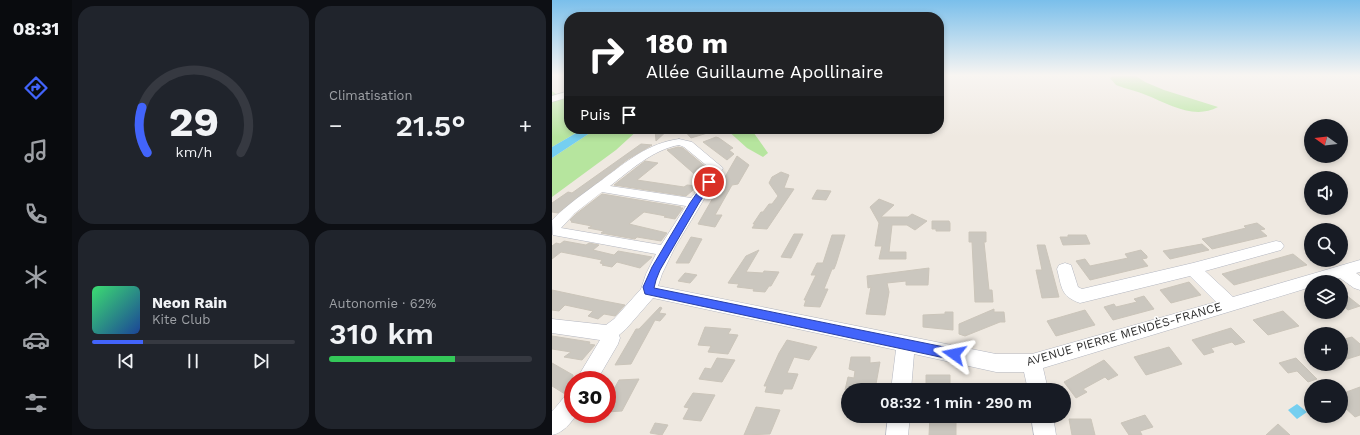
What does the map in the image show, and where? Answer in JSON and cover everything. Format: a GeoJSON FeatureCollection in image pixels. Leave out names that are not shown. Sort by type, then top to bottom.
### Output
{"type":"FeatureCollection","features":[{"type":"Feature","properties":{"kind":"street"},"geometry":{"type":"LineString","coordinates":[[552,326],[609,333],[620,324],[649,291],[648,287],[650,280],[666,251],[694,203],[717,168],[688,144],[684,143],[666,144],[653,149],[563,216],[554,227],[554,230],[558,232],[666,251]]}},
{"type":"Feature","properties":{"kind":"street"},"geometry":{"type":"LineString","coordinates":[[599,188],[694,203]]}},
{"type":"Feature","properties":{"kind":"street"},"geometry":{"type":"LineString","coordinates":[[1065,269],[1071,291],[1080,296],[1194,269],[1276,246]]}},
{"type":"Feature","properties":{"kind":"street","name":"AVENUE PIERRE MENDÈS-FRANCE"},"geometry":{"type":"LineString","coordinates":[[649,291],[996,363],[1032,363],[1360,266]]}},
{"type":"Feature","properties":{"kind":"street"},"geometry":{"type":"LineString","coordinates":[[1194,269],[1229,304]]}},
{"type":"Feature","properties":{"kind":"street"},"geometry":{"type":"LineString","coordinates":[[1342,271],[1360,284]]}},
{"type":"Feature","properties":{"kind":"street"},"geometry":{"type":"LineString","coordinates":[[591,371],[611,338],[609,333]]}},
{"type":"Feature","properties":{"kind":"street"},"geometry":{"type":"LineString","coordinates":[[902,383],[906,344]]}},
{"type":"Feature","properties":{"kind":"street"},"geometry":{"type":"LineString","coordinates":[[1032,363],[1036,383]]}},
{"type":"Feature","properties":{"kind":"street"},"geometry":{"type":"LineString","coordinates":[[552,425],[564,416]]}},
{"type":"Feature","properties":{"kind":"street"},"geometry":{"type":"LineString","coordinates":[[897,435],[898,423]]}},
{"type":"Feature","properties":{"kind":"street"},"geometry":{"type":"LineString","coordinates":[[1043,423],[1045,435]]}},
{"type":"Feature","properties":{"kind":"green space"},"geometry":{"type":"Polygon","coordinates":[[[552,96],[564,96],[564,134],[574,134],[552,147],[552,96]]]}},
{"type":"Feature","properties":{"kind":"green space"},"geometry":{"type":"Polygon","coordinates":[[[1149,96],[1184,96],[1218,107],[1209,111],[1200,112],[1173,106],[1149,96]]]}},
{"type":"Feature","properties":{"kind":"green space"},"geometry":{"type":"Polygon","coordinates":[[[588,134],[634,134],[616,150],[552,197],[552,158],[588,134]]]}},
{"type":"Feature","properties":{"kind":"green space"},"geometry":{"type":"Polygon","coordinates":[[[732,134],[755,134],[768,153],[763,157],[747,148],[732,134]]]}},
{"type":"Feature","properties":{"kind":"water"},"geometry":{"type":"Polygon","coordinates":[[[574,134],[588,134],[552,158],[552,147],[574,134]]]}},
{"type":"Feature","properties":{"kind":"water"},"geometry":{"type":"Polygon","coordinates":[[[1297,404],[1304,410],[1304,414],[1297,419],[1288,410],[1297,404]]]}},
{"type":"Feature","properties":{"kind":"building"},"geometry":{"type":"Polygon","coordinates":[[[655,134],[664,134],[656,141],[655,134]]]}},
{"type":"Feature","properties":{"kind":"building"},"geometry":{"type":"Polygon","coordinates":[[[687,134],[704,134],[691,138],[687,134]]]}},
{"type":"Feature","properties":{"kind":"building"},"geometry":{"type":"Polygon","coordinates":[[[716,137],[733,148],[729,150],[734,154],[727,160],[703,142],[716,137]]]}},
{"type":"Feature","properties":{"kind":"building"},"geometry":{"type":"Polygon","coordinates":[[[641,144],[652,145],[628,159],[558,213],[552,212],[552,203],[568,192],[572,193],[641,144]]]}},
{"type":"Feature","properties":{"kind":"building"},"geometry":{"type":"Polygon","coordinates":[[[678,147],[683,148],[707,168],[704,170],[708,172],[706,175],[699,178],[667,150],[678,147]]]}},
{"type":"Feature","properties":{"kind":"building"},"geometry":{"type":"Polygon","coordinates":[[[737,156],[749,165],[738,184],[732,185],[715,215],[722,215],[715,227],[698,224],[737,156]]]}},
{"type":"Feature","properties":{"kind":"building"},"geometry":{"type":"Polygon","coordinates":[[[645,161],[658,163],[637,180],[684,187],[687,185],[698,186],[686,196],[614,185],[645,161]]]}},
{"type":"Feature","properties":{"kind":"building"},"geometry":{"type":"Polygon","coordinates":[[[781,172],[789,175],[784,188],[794,189],[767,229],[752,228],[761,212],[763,212],[769,204],[772,204],[778,196],[769,183],[772,177],[781,172]]]}},
{"type":"Feature","properties":{"kind":"building"},"geometry":{"type":"Polygon","coordinates":[[[817,190],[831,191],[826,200],[812,199],[817,190]]]}},
{"type":"Feature","properties":{"kind":"building"},"geometry":{"type":"Polygon","coordinates":[[[602,194],[683,208],[675,219],[644,212],[629,224],[667,233],[661,241],[637,237],[635,239],[601,233],[604,231],[588,228],[592,226],[571,222],[572,221],[570,220],[576,214],[602,194]]]}},
{"type":"Feature","properties":{"kind":"building"},"geometry":{"type":"Polygon","coordinates":[[[879,199],[894,205],[881,217],[908,217],[912,214],[927,221],[915,230],[907,225],[892,225],[889,252],[906,252],[906,259],[879,259],[882,246],[875,246],[879,223],[870,207],[879,199]]]}},
{"type":"Feature","properties":{"kind":"building"},"geometry":{"type":"Polygon","coordinates":[[[932,221],[949,221],[950,231],[936,231],[936,229],[932,229],[932,221]]]}},
{"type":"Feature","properties":{"kind":"building"},"geometry":{"type":"Polygon","coordinates":[[[1257,223],[1265,229],[1260,230],[1267,236],[1212,249],[1202,239],[1246,228],[1244,226],[1257,223]]]}},
{"type":"Feature","properties":{"kind":"building"},"geometry":{"type":"Polygon","coordinates":[[[969,232],[986,232],[986,242],[984,242],[989,290],[992,290],[993,302],[975,302],[972,242],[969,242],[969,232]]]}},
{"type":"Feature","properties":{"kind":"building"},"geometry":{"type":"Polygon","coordinates":[[[794,234],[803,234],[791,258],[781,257],[794,234]]]}},
{"type":"Feature","properties":{"kind":"building"},"geometry":{"type":"Polygon","coordinates":[[[832,235],[845,235],[836,264],[834,269],[832,269],[824,289],[828,289],[820,307],[804,306],[806,300],[804,300],[816,275],[811,275],[817,263],[823,263],[832,235]]]}},
{"type":"Feature","properties":{"kind":"building"},"geometry":{"type":"Polygon","coordinates":[[[1068,235],[1086,235],[1090,244],[1063,245],[1060,237],[1068,237],[1068,235]]]}},
{"type":"Feature","properties":{"kind":"building"},"geometry":{"type":"Polygon","coordinates":[[[691,237],[702,239],[689,263],[676,263],[691,237]]]}},
{"type":"Feature","properties":{"kind":"building"},"geometry":{"type":"Polygon","coordinates":[[[564,241],[586,245],[589,243],[599,245],[593,250],[614,255],[618,251],[652,257],[640,268],[617,262],[612,267],[602,265],[604,264],[600,263],[602,260],[561,252],[552,259],[552,246],[556,243],[560,244],[564,241]]]}},
{"type":"Feature","properties":{"kind":"building"},"geometry":{"type":"Polygon","coordinates":[[[1202,244],[1209,250],[1170,259],[1163,251],[1202,244]]]}},
{"type":"Feature","properties":{"kind":"building"},"geometry":{"type":"Polygon","coordinates":[[[1037,245],[1045,245],[1059,297],[1042,298],[1036,270],[1042,270],[1037,245]]]}},
{"type":"Feature","properties":{"kind":"building"},"geometry":{"type":"Polygon","coordinates":[[[759,250],[746,272],[779,272],[771,286],[769,286],[765,292],[753,291],[754,289],[737,287],[739,284],[728,283],[746,256],[759,250]]]}},
{"type":"Feature","properties":{"kind":"building"},"geometry":{"type":"Polygon","coordinates":[[[1141,250],[1147,256],[1147,258],[1142,259],[1148,266],[1090,280],[1076,261],[1085,259],[1090,266],[1128,258],[1125,254],[1141,250]]]}},
{"type":"Feature","properties":{"kind":"building"},"geometry":{"type":"Polygon","coordinates":[[[1293,254],[1304,263],[1304,266],[1234,285],[1222,274],[1293,254]]]}},
{"type":"Feature","properties":{"kind":"building"},"geometry":{"type":"Polygon","coordinates":[[[929,268],[928,285],[906,285],[906,281],[887,283],[889,292],[885,315],[866,314],[871,287],[868,288],[867,276],[929,268]]]}},
{"type":"Feature","properties":{"kind":"building"},"geometry":{"type":"Polygon","coordinates":[[[685,273],[697,275],[690,283],[678,281],[685,273]]]}},
{"type":"Feature","properties":{"kind":"building"},"geometry":{"type":"Polygon","coordinates":[[[1189,282],[1201,295],[1171,303],[1160,290],[1189,282]]]}},
{"type":"Feature","properties":{"kind":"building"},"geometry":{"type":"Polygon","coordinates":[[[552,290],[625,305],[615,316],[604,314],[598,319],[588,316],[593,311],[565,305],[559,311],[552,310],[552,290]]]}},
{"type":"Feature","properties":{"kind":"building"},"geometry":{"type":"Polygon","coordinates":[[[1144,296],[1154,309],[1113,320],[1104,307],[1114,304],[1116,307],[1137,302],[1134,299],[1144,296]]]}},
{"type":"Feature","properties":{"kind":"building"},"geometry":{"type":"Polygon","coordinates":[[[1348,297],[1360,306],[1348,310],[1348,297]]]}},
{"type":"Feature","properties":{"kind":"building"},"geometry":{"type":"Polygon","coordinates":[[[660,307],[662,308],[659,313],[666,314],[660,321],[655,320],[631,364],[615,365],[636,329],[639,329],[660,307]]]}},
{"type":"Feature","properties":{"kind":"building"},"geometry":{"type":"Polygon","coordinates":[[[994,309],[994,312],[1004,312],[1005,322],[1000,322],[965,336],[959,334],[959,324],[994,309]]]}},
{"type":"Feature","properties":{"kind":"building"},"geometry":{"type":"Polygon","coordinates":[[[1085,310],[1095,325],[1056,336],[1047,321],[1085,310]]]}},
{"type":"Feature","properties":{"kind":"building"},"geometry":{"type":"Polygon","coordinates":[[[1283,311],[1299,326],[1268,335],[1253,320],[1283,311]]]}},
{"type":"Feature","properties":{"kind":"building"},"geometry":{"type":"Polygon","coordinates":[[[945,312],[953,312],[953,330],[923,327],[923,315],[945,314],[945,312]]]}},
{"type":"Feature","properties":{"kind":"building"},"geometry":{"type":"Polygon","coordinates":[[[705,327],[731,329],[728,334],[738,335],[728,354],[708,352],[711,346],[698,345],[705,327]]]}},
{"type":"Feature","properties":{"kind":"building"},"geometry":{"type":"Polygon","coordinates":[[[1231,328],[1245,342],[1235,345],[1232,342],[1211,348],[1214,352],[1204,355],[1192,340],[1231,328]]]}},
{"type":"Feature","properties":{"kind":"building"},"geometry":{"type":"Polygon","coordinates":[[[552,336],[590,342],[589,344],[595,345],[582,360],[564,357],[571,352],[552,349],[552,336]]]}},
{"type":"Feature","properties":{"kind":"building"},"geometry":{"type":"Polygon","coordinates":[[[1352,337],[1360,344],[1360,355],[1348,359],[1348,338],[1352,337]]]}},
{"type":"Feature","properties":{"kind":"building"},"geometry":{"type":"Polygon","coordinates":[[[787,340],[817,347],[809,360],[794,357],[787,373],[798,374],[792,389],[784,389],[782,394],[765,392],[767,386],[764,386],[779,353],[787,340]]]}},
{"type":"Feature","properties":{"kind":"building"},"geometry":{"type":"Polygon","coordinates":[[[1169,347],[1182,364],[1146,375],[1134,357],[1169,347]]]}},
{"type":"Feature","properties":{"kind":"building"},"geometry":{"type":"Polygon","coordinates":[[[851,357],[870,357],[870,363],[880,362],[876,383],[847,383],[848,377],[854,378],[855,371],[849,369],[851,357]]]}},
{"type":"Feature","properties":{"kind":"building"},"geometry":{"type":"Polygon","coordinates":[[[717,358],[735,360],[722,382],[699,379],[705,368],[711,369],[717,358]]]}},
{"type":"Feature","properties":{"kind":"building"},"geometry":{"type":"Polygon","coordinates":[[[1296,358],[1304,366],[1304,371],[1309,371],[1317,379],[1305,379],[1297,371],[1288,373],[1279,363],[1296,358]]]}},
{"type":"Feature","properties":{"kind":"building"},"geometry":{"type":"Polygon","coordinates":[[[1104,360],[1118,375],[1108,380],[1105,377],[1083,389],[1087,392],[1076,398],[1071,391],[1071,383],[1064,382],[1104,360]]]}},
{"type":"Feature","properties":{"kind":"building"},"geometry":{"type":"Polygon","coordinates":[[[552,363],[566,371],[564,371],[564,393],[552,386],[552,363]]]}},
{"type":"Feature","properties":{"kind":"building"},"geometry":{"type":"Polygon","coordinates":[[[926,375],[950,375],[950,383],[926,383],[926,375]]]}},
{"type":"Feature","properties":{"kind":"building"},"geometry":{"type":"Polygon","coordinates":[[[639,379],[622,411],[616,411],[616,385],[619,380],[639,379]]]}},
{"type":"Feature","properties":{"kind":"building"},"geometry":{"type":"Polygon","coordinates":[[[1360,387],[1360,415],[1355,417],[1348,410],[1348,391],[1360,387]]]}},
{"type":"Feature","properties":{"kind":"building"},"geometry":{"type":"Polygon","coordinates":[[[693,393],[715,395],[701,421],[683,419],[689,408],[684,407],[693,393]]]}},
{"type":"Feature","properties":{"kind":"building"},"geometry":{"type":"Polygon","coordinates":[[[756,407],[780,410],[770,434],[744,435],[756,407]]]}},
{"type":"Feature","properties":{"kind":"building"},"geometry":{"type":"Polygon","coordinates":[[[1145,415],[1153,427],[1140,431],[1142,435],[1129,435],[1121,423],[1145,415]]]}},
{"type":"Feature","properties":{"kind":"building"},"geometry":{"type":"Polygon","coordinates":[[[1071,419],[1091,419],[1095,435],[1072,435],[1070,423],[1071,419]]]}},
{"type":"Feature","properties":{"kind":"building"},"geometry":{"type":"Polygon","coordinates":[[[655,423],[668,425],[662,435],[650,433],[655,423]]]}},
{"type":"Feature","properties":{"kind":"building"},"geometry":{"type":"Polygon","coordinates":[[[930,423],[956,423],[956,435],[929,435],[930,423]]]}},
{"type":"Feature","properties":{"kind":"building"},"geometry":{"type":"Polygon","coordinates":[[[1278,424],[1290,435],[1266,435],[1278,424]]]}},
{"type":"Feature","properties":{"kind":"route"},"geometry":{"type":"LineString","coordinates":[[709,182],[694,203],[655,270],[648,287],[649,291],[954,354]]}}]}
